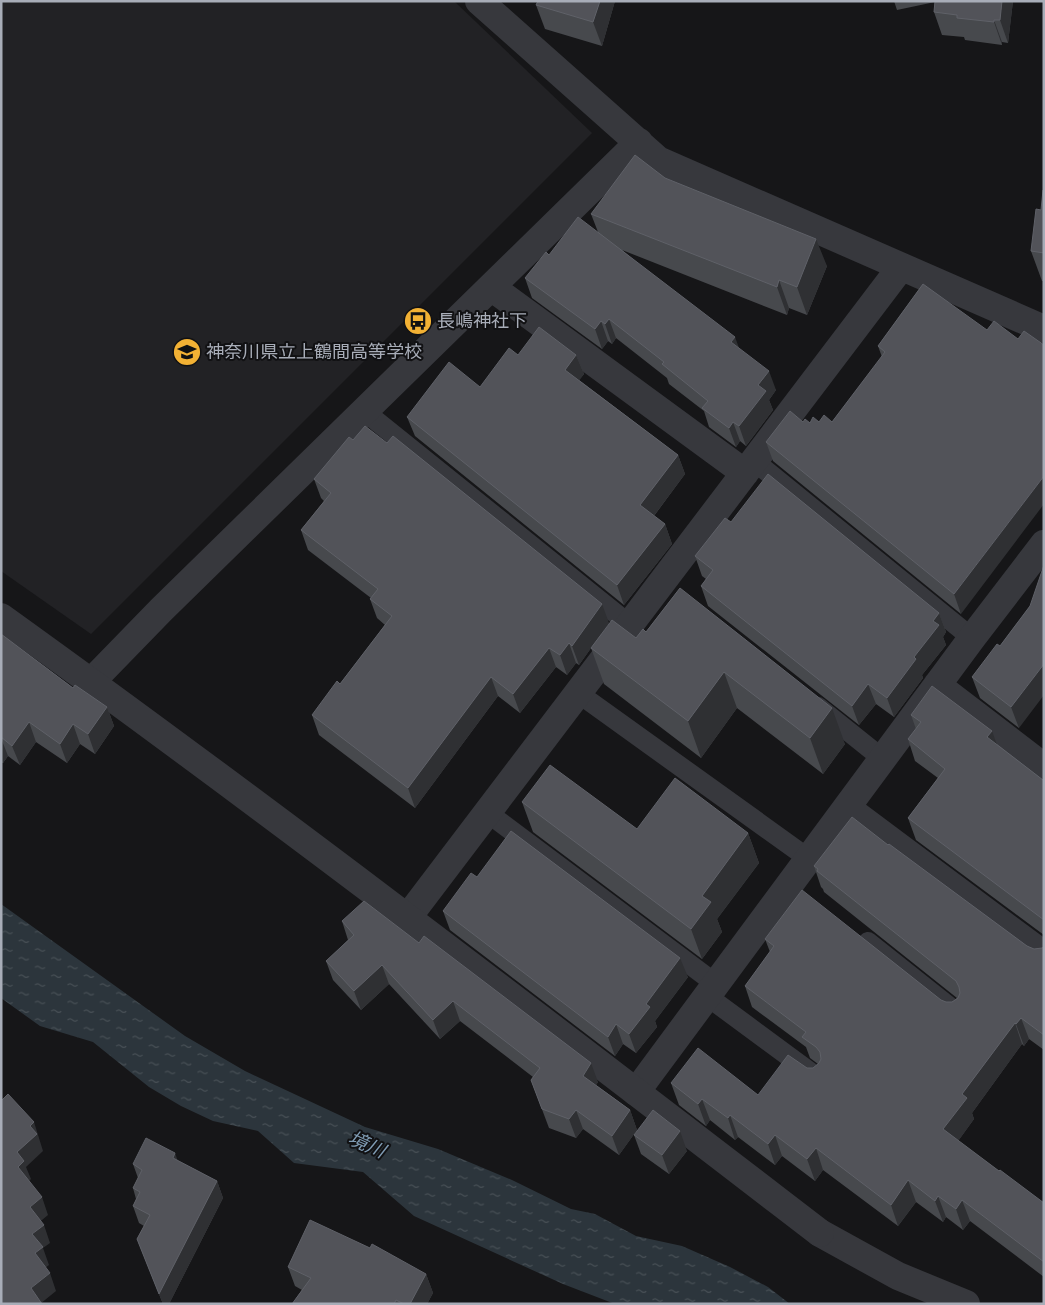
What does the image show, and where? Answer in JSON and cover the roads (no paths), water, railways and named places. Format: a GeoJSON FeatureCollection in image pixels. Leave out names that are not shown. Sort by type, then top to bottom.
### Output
{"type":"FeatureCollection","features":[{"type":"Feature","properties":{"kind":"street"},"geometry":{"type":"LineString","coordinates":[[479,1],[658,160],[1044,329]]}},
{"type":"Feature","properties":{"kind":"street"},"geometry":{"type":"LineString","coordinates":[[91,682],[161,610],[638,142]]}},
{"type":"Feature","properties":{"kind":"street"},"geometry":{"type":"LineString","coordinates":[[408,917],[630,625],[669,590],[749,467],[901,267]]}},
{"type":"Feature","properties":{"kind":"street"},"geometry":{"type":"LineString","coordinates":[[491,287],[749,467]]}},
{"type":"Feature","properties":{"kind":"street"},"geometry":{"type":"LineString","coordinates":[[636,1092],[712,990],[800,888],[809,859],[972,638],[1042,549]]}},
{"type":"Feature","properties":{"kind":"street"},"geometry":{"type":"LineString","coordinates":[[1,617],[219,775],[408,917],[820,1233],[898,1276],[966,1304]]}},
{"type":"Feature","properties":{"kind":"street"},"geometry":{"type":"LineString","coordinates":[[937,685],[1044,767]]}},
{"type":"Feature","properties":{"kind":"street"},"geometry":{"type":"LineString","coordinates":[[847,808],[1044,956]]}},
{"type":"Feature","properties":{"kind":"lane"},"geometry":{"type":"LineString","coordinates":[[364,411],[630,625]]}},
{"type":"Feature","properties":{"kind":"lane"},"geometry":{"type":"LineString","coordinates":[[749,467],[972,638]]}},
{"type":"Feature","properties":{"kind":"lane"},"geometry":{"type":"LineString","coordinates":[[578,693],[809,859]]}},
{"type":"Feature","properties":{"kind":"lane"},"geometry":{"type":"LineString","coordinates":[[806,698],[883,759]]}},
{"type":"Feature","properties":{"kind":"lane"},"geometry":{"type":"LineString","coordinates":[[488,813],[712,990],[817,1078]]}},
{"type":"Feature","properties":{"kind":"lane"},"geometry":{"type":"LineString","coordinates":[[855,932],[956,1012]]}},
{"type":"Feature","properties":{"kind":"water","name":"境川"},"geometry":{"type":"Polygon","coordinates":[[[1,904],[185,1036],[245,1071],[365,1127],[438,1149],[512,1180],[571,1209],[595,1214],[636,1236],[682,1246],[730,1267],[768,1287],[790,1304],[615,1304],[563,1284],[414,1216],[363,1172],[294,1163],[258,1131],[213,1121],[181,1106],[149,1087],[93,1042],[40,1026],[1,998],[1,904]]]}},
{"type":"Feature","properties":{"kind":"place","name":"長嶋神社下"},"geometry":{"type":"Point","coordinates":[418,321]}},
{"type":"Feature","properties":{"kind":"place","name":"神奈川県立上鶴間高等学校"},"geometry":{"type":"Point","coordinates":[187,352]}}]}
